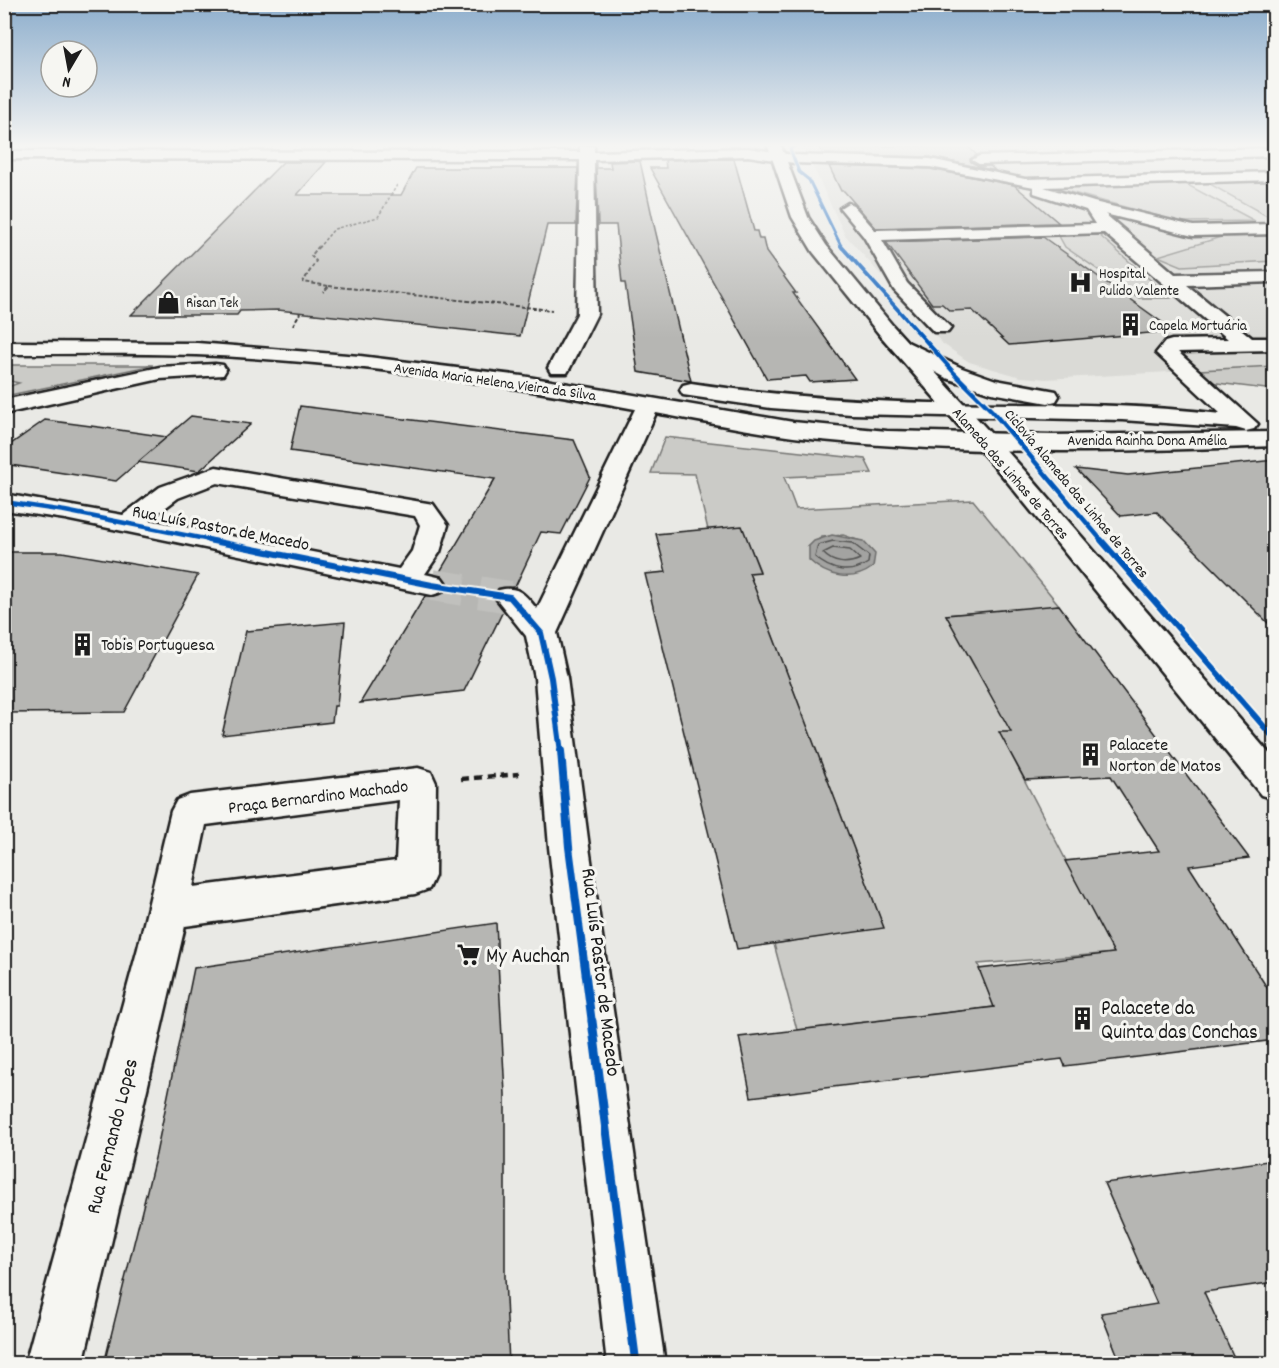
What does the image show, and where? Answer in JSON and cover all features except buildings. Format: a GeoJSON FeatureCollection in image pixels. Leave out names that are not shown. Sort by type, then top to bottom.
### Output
{"type":"FeatureCollection","features":[{"type":"Feature","properties":{"kind":"street"},"geometry":{"type":"LineString","coordinates":[[559,368],[587,314],[587,210]]}},
{"type":"Feature","properties":{"kind":"street","name":"Alameda das Linhas de Torres"},"geometry":{"type":"LineString","coordinates":[[798,210],[813,239],[899,344],[984,440],[1275,784]]}},
{"type":"Feature","properties":{"kind":"street"},"geometry":{"type":"LineString","coordinates":[[850,210],[871,235],[900,286],[941,328]]}},
{"type":"Feature","properties":{"kind":"street"},"geometry":{"type":"LineString","coordinates":[[1092,210],[1108,228],[1248,345]]}},
{"type":"Feature","properties":{"kind":"street"},"geometry":{"type":"LineString","coordinates":[[1105,210],[1193,231],[1275,229]]}},
{"type":"Feature","properties":{"kind":"street"},"geometry":{"type":"LineString","coordinates":[[871,235],[1108,228]]}},
{"type":"Feature","properties":{"kind":"street"},"geometry":{"type":"LineString","coordinates":[[1134,250],[1193,231]]}},
{"type":"Feature","properties":{"kind":"street"},"geometry":{"type":"LineString","coordinates":[[1172,280],[1275,277]]}},
{"type":"Feature","properties":{"kind":"street","name":"Avenida Maria Helena Vieira da Silva"},"geometry":{"type":"LineString","coordinates":[[4,333],[180,334],[285,338],[406,348],[581,372]]}},
{"type":"Feature","properties":{"kind":"street","name":"Avenida Rainha Dona Amélia"},"geometry":{"type":"LineString","coordinates":[[899,344],[954,373],[992,386],[1124,411],[1275,429]]}},
{"type":"Feature","properties":{"kind":"street"},"geometry":{"type":"LineString","coordinates":[[1246,424],[1166,353],[1172,346],[1275,344]]}},
{"type":"Feature","properties":{"kind":"street","name":"Avenida Maria Helena Vieira da Silva"},"geometry":{"type":"LineString","coordinates":[[4,348],[195,349],[261,353],[412,368],[523,383],[653,395],[957,410]]}},
{"type":"Feature","properties":{"kind":"street"},"geometry":{"type":"LineString","coordinates":[[4,407],[160,373],[220,370],[653,395],[542,633],[510,597]]}},
{"type":"Feature","properties":{"kind":"street","name":"Avenida Maria Helena Vieira da Silva"},"geometry":{"type":"LineString","coordinates":[[653,395],[741,423],[832,434],[984,440]]}},
{"type":"Feature","properties":{"kind":"street","name":"Avenida Rainha Dona Amélia"},"geometry":{"type":"LineString","coordinates":[[957,410],[1124,411]]}},
{"type":"Feature","properties":{"kind":"street","name":"Avenida Rainha Dona Amélia"},"geometry":{"type":"LineString","coordinates":[[984,440],[1275,439]]}},
{"type":"Feature","properties":{"kind":"street","name":"Rua Luís Pastor de Macedo"},"geometry":{"type":"LineString","coordinates":[[4,502],[129,524],[419,582],[434,525],[424,510],[216,475],[192,482],[150,501],[129,524]]}},
{"type":"Feature","properties":{"kind":"street","name":"Rua Luís Pastor de Macedo"},"geometry":{"type":"LineString","coordinates":[[542,633],[551,678],[563,769],[569,847],[636,1364]]}},
{"type":"Feature","properties":{"kind":"street","name":"Praça Bernardino Machado"},"geometry":{"type":"LineString","coordinates":[[418,783],[416,876],[168,909],[190,811],[418,783]]}},
{"type":"Feature","properties":{"kind":"street","name":"Rua Fernando Lopes"},"geometry":{"type":"LineString","coordinates":[[54,1364],[168,909]]}},
{"type":"Feature","properties":{"kind":"path"},"geometry":{"type":"LineString","coordinates":[[382,210],[378,217],[334,230],[311,256],[316,261],[303,282],[587,314]]}},
{"type":"Feature","properties":{"kind":"path"},"geometry":{"type":"LineString","coordinates":[[323,292],[329,286]]}},
{"type":"Feature","properties":{"kind":"path"},"geometry":{"type":"LineString","coordinates":[[418,783],[563,769]]}},
{"type":"Feature","properties":{"kind":"shaded area","name":"Hospital Pulido Valente"},"geometry":{"type":"Polygon","coordinates":[[[833,210],[1274,210],[1274,366],[1046,379],[1021,377],[969,362],[943,344],[845,235],[833,210]]]}},
{"type":"Feature","properties":{"kind":"shaded area"},"geometry":{"type":"Polygon","coordinates":[[[1135,210],[1234,210],[1255,221],[1180,222],[1135,210]]]}},
{"type":"Feature","properties":{"kind":"shaded area"},"geometry":{"type":"Polygon","coordinates":[[[1256,210],[1274,210],[1274,220],[1256,210]]]}},
{"type":"Feature","properties":{"kind":"shaded area"},"geometry":{"type":"Polygon","coordinates":[[[1099,235],[1171,298],[1139,298],[1065,247],[1059,236],[1099,235]]]}},
{"type":"Feature","properties":{"kind":"shaded area"},"geometry":{"type":"Polygon","coordinates":[[[1274,236],[1274,261],[1182,266],[1158,256],[1221,237],[1274,236]]]}},
{"type":"Feature","properties":{"kind":"shaded area"},"geometry":{"type":"Polygon","coordinates":[[[5,365],[153,365],[5,396],[5,388],[19,383],[5,380],[5,365]]]}},
{"type":"Feature","properties":{"kind":"shaded area"},"geometry":{"type":"Polygon","coordinates":[[[1274,366],[1274,390],[1209,382],[1200,370],[1274,366]]]}},
{"type":"Feature","properties":{"kind":"shaded area"},"geometry":{"type":"Polygon","coordinates":[[[665,437],[865,459],[872,473],[784,477],[796,509],[973,500],[1059,605],[976,618],[972,613],[946,615],[975,668],[997,667],[1034,731],[1000,733],[1114,953],[978,964],[994,1007],[797,1030],[774,944],[883,927],[749,573],[760,571],[742,527],[708,530],[695,474],[651,473],[665,437]],[[843,535],[822,537],[809,546],[863,542],[843,535]]]}},
{"type":"Feature","properties":{"kind":"water"},"geometry":{"type":"Polygon","coordinates":[[[832,535],[863,541],[875,554],[873,567],[857,575],[840,576],[816,566],[809,560],[809,546],[814,541],[832,535]]]}},
{"type":"Feature","properties":{"kind":"tunnel"},"geometry":{"type":"LineString","coordinates":[[432,585],[510,597]]}},
{"type":"Feature","properties":{"kind":"cycle path","name":"Ciclovia Alameda das Linhas de Torres"},"geometry":{"type":"LineString","coordinates":[[823,210],[847,256],[992,411],[1164,615],[1274,738]]}},
{"type":"Feature","properties":{"kind":"cycle path"},"geometry":{"type":"LineString","coordinates":[[4,502],[65,511],[432,585],[510,597],[541,633],[551,678],[563,769],[569,847],[636,1364]]}},
{"type":"Feature","properties":{"kind":"place","name":"Hospital Pulido Valente"},"geometry":{"type":"Point","coordinates":[1081,282]}},
{"type":"Feature","properties":{"kind":"place","name":"Risan Tek"},"geometry":{"type":"Point","coordinates":[168,302]}},
{"type":"Feature","properties":{"kind":"place","name":"Capela Mortuária"},"geometry":{"type":"Point","coordinates":[1131,325]}},
{"type":"Feature","properties":{"kind":"place","name":"Tobis Portuguesa"},"geometry":{"type":"Point","coordinates":[83,644]}},
{"type":"Feature","properties":{"kind":"place","name":"Palacete Norton de Matos"},"geometry":{"type":"Point","coordinates":[1091,754]}},
{"type":"Feature","properties":{"kind":"place","name":"My Auchan"},"geometry":{"type":"Point","coordinates":[468,955]}},
{"type":"Feature","properties":{"kind":"place","name":"Palacete da Quinta das Conchas"},"geometry":{"type":"Point","coordinates":[1083,1019]}}]}
